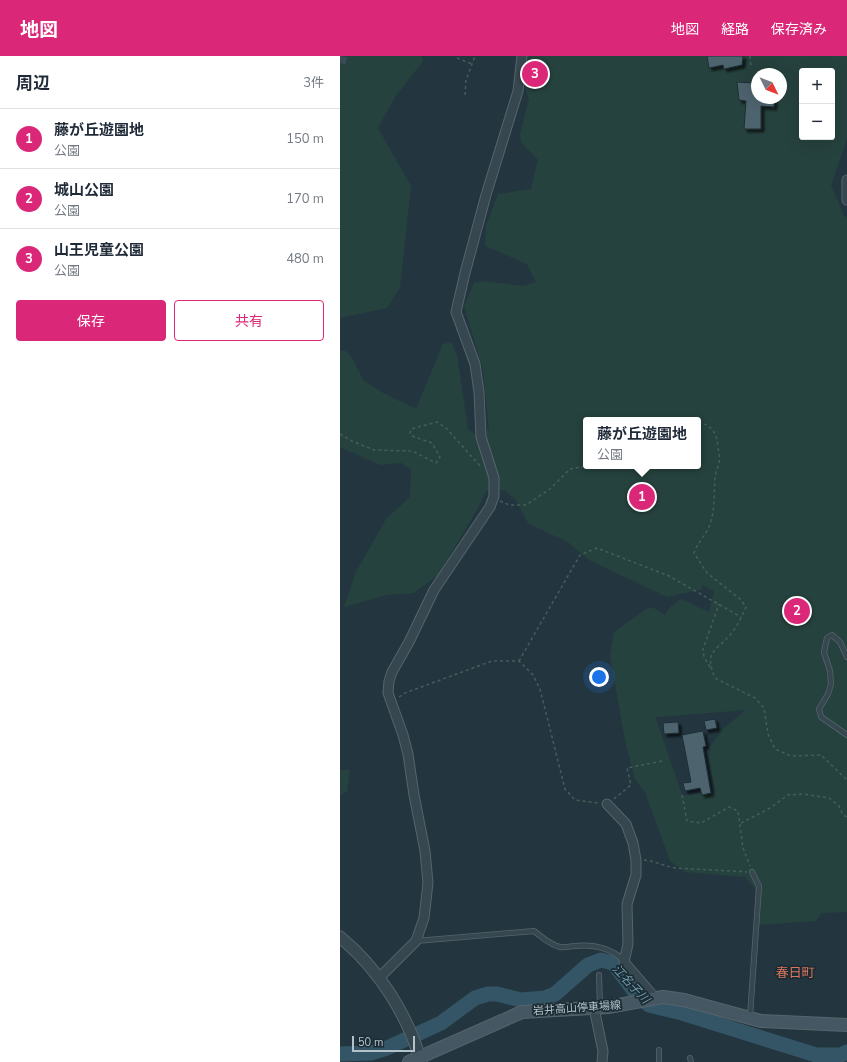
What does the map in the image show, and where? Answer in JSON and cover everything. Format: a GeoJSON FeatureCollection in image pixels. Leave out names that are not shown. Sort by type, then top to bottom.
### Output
{"type":"FeatureCollection","features":[{"type":"Feature","properties":{"kind":"main road","name":"岩井高山停車場線"},"geometry":{"type":"LineString","coordinates":[[417,1060],[522,1012],[597,1008],[635,1003],[653,998],[679,998],[761,1021],[847,1025]]}},
{"type":"Feature","properties":{"kind":"street"},"geometry":{"type":"LineString","coordinates":[[379,978],[416,941],[424,918],[428,883],[428,870],[408,754],[388,693],[392,672],[409,642],[434,590],[490,506],[494,496],[494,478],[481,437],[479,392],[475,364],[456,312],[464,273],[518,91],[522,56]]}},
{"type":"Feature","properties":{"kind":"street"},"geometry":{"type":"LineString","coordinates":[[847,180],[847,200]]}},
{"type":"Feature","properties":{"kind":"street"},"geometry":{"type":"LineString","coordinates":[[607,804],[626,824],[633,843],[636,860],[636,875],[627,904],[628,944],[624,962],[653,998]]}},
{"type":"Feature","properties":{"kind":"street"},"geometry":{"type":"LineString","coordinates":[[340,937],[362,958],[391,995],[414,1042],[417,1060]]}},
{"type":"Feature","properties":{"kind":"street"},"geometry":{"type":"LineString","coordinates":[[597,1008],[603,1051],[602,1062]]}},
{"type":"Feature","properties":{"kind":"lane"},"geometry":{"type":"LineString","coordinates":[[847,657],[840,642],[832,635],[827,638],[824,652],[830,671],[831,684],[828,694],[819,709],[821,717],[847,735]]}},
{"type":"Feature","properties":{"kind":"lane"},"geometry":{"type":"LineString","coordinates":[[750,1019],[759,886],[752,872]]}},
{"type":"Feature","properties":{"kind":"lane"},"geometry":{"type":"LineString","coordinates":[[416,941],[534,931],[552,945],[562,947],[585,945],[598,947],[616,953],[624,962]]}},
{"type":"Feature","properties":{"kind":"lane"},"geometry":{"type":"LineString","coordinates":[[597,1008],[599,1003],[599,975]]}},
{"type":"Feature","properties":{"kind":"lane"},"geometry":{"type":"LineString","coordinates":[[659,1050],[659,1062]]}},
{"type":"Feature","properties":{"kind":"path"},"geometry":{"type":"LineString","coordinates":[[465,95],[466,80],[475,56]]}},
{"type":"Feature","properties":{"kind":"path"},"geometry":{"type":"LineString","coordinates":[[750,56],[750,66]]}},
{"type":"Feature","properties":{"kind":"path"},"geometry":{"type":"LineString","coordinates":[[457,58],[472,64]]}},
{"type":"Feature","properties":{"kind":"path"},"geometry":{"type":"LineString","coordinates":[[340,434],[352,441],[374,450],[412,451],[436,463],[440,457],[432,443],[412,436],[410,433],[411,429],[415,427],[437,422],[446,428],[481,468]]}},
{"type":"Feature","properties":{"kind":"path"},"geometry":{"type":"LineString","coordinates":[[701,423],[706,424],[715,431],[718,438],[719,462],[715,476],[712,520],[705,538],[697,543],[694,553],[707,573],[740,599],[746,607],[730,635],[718,645],[710,656],[711,669]]}},
{"type":"Feature","properties":{"kind":"path"},"geometry":{"type":"LineString","coordinates":[[494,496],[509,505],[526,505],[550,489],[570,469],[583,467]]}},
{"type":"Feature","properties":{"kind":"path"},"geometry":{"type":"LineString","coordinates":[[519,661],[580,555],[596,548],[669,576],[741,617]]}},
{"type":"Feature","properties":{"kind":"path"},"geometry":{"type":"LineString","coordinates":[[719,604],[703,648],[704,657],[715,678],[755,698],[764,708],[768,734],[775,749],[790,756],[821,755],[847,780]]}},
{"type":"Feature","properties":{"kind":"path"},"geometry":{"type":"LineString","coordinates":[[392,702],[404,693],[492,661],[519,661],[533,675],[540,689],[565,789],[575,800],[607,804],[632,785],[627,768],[662,761]]}},
{"type":"Feature","properties":{"kind":"path"},"geometry":{"type":"LineString","coordinates":[[741,823],[770,808],[788,795],[803,794],[829,798],[839,806],[843,815],[847,817]]}},
{"type":"Feature","properties":{"kind":"path"},"geometry":{"type":"LineString","coordinates":[[636,860],[655,861],[664,866],[676,868],[752,872],[743,848],[741,823],[738,811],[730,807],[701,823],[687,820],[682,795]]}},
{"type":"Feature","properties":{"kind":"green space"},"geometry":{"type":"Polygon","coordinates":[[[340,56],[422,56],[423,61],[395,97],[378,128],[411,186],[400,288],[387,308],[340,318],[340,56]]]}},
{"type":"Feature","properties":{"kind":"green space"},"geometry":{"type":"Polygon","coordinates":[[[516,56],[847,56],[847,139],[831,185],[844,216],[847,217],[847,912],[821,913],[816,921],[757,925],[761,896],[745,877],[685,872],[670,861],[645,792],[635,779],[625,740],[610,655],[614,632],[646,609],[652,607],[665,615],[668,609],[681,599],[709,612],[714,591],[701,584],[703,589],[667,597],[589,560],[569,543],[528,523],[516,500],[505,490],[486,491],[478,508],[438,575],[414,593],[387,595],[344,607],[356,572],[386,519],[410,497],[411,469],[401,463],[380,465],[340,447],[340,351],[346,351],[353,359],[363,380],[383,393],[416,409],[443,344],[451,342],[457,355],[468,429],[478,437],[489,429],[483,370],[464,306],[474,283],[481,281],[523,286],[536,282],[527,264],[485,246],[486,226],[498,194],[531,189],[538,160],[521,142],[520,134],[529,99],[516,56]],[[746,710],[655,716],[682,795],[715,792],[707,750],[724,728],[746,710]]]}},
{"type":"Feature","properties":{"kind":"green space"},"geometry":{"type":"Polygon","coordinates":[[[340,770],[350,770],[347,792],[340,795],[340,770]]]}},
{"type":"Feature","properties":{"kind":"building"},"geometry":{"type":"Polygon","coordinates":[[[707,56],[743,56],[742,65],[724,69],[723,65],[709,68],[707,56]]]}},
{"type":"Feature","properties":{"kind":"building"},"geometry":{"type":"Polygon","coordinates":[[[737,82],[751,83],[751,104],[774,104],[774,107],[761,106],[761,129],[744,129],[746,101],[739,100],[737,82]]]}},
{"type":"Feature","properties":{"kind":"building"},"geometry":{"type":"Polygon","coordinates":[[[715,719],[717,728],[706,730],[704,721],[715,719]]]}},
{"type":"Feature","properties":{"kind":"building"},"geometry":{"type":"Polygon","coordinates":[[[678,722],[679,733],[664,734],[663,723],[678,722]]]}},
{"type":"Feature","properties":{"kind":"building"},"geometry":{"type":"Polygon","coordinates":[[[703,731],[706,746],[703,747],[711,793],[702,795],[700,788],[685,791],[683,783],[691,782],[682,735],[703,731]]]}},
{"type":"Feature","properties":{"kind":"waterway","name":"江名子川"},"geometry":{"type":"LineString","coordinates":[[340,1054],[371,1053],[387,1048],[441,1023],[475,998],[488,994],[497,994],[521,1000],[545,998],[555,994],[588,965],[601,960],[613,963],[638,996],[649,1005],[682,1013],[816,1055],[841,1055],[847,1052]]}},
{"type":"Feature","properties":{"kind":"tunnel"},"geometry":{"type":"LineString","coordinates":[[340,63],[342,56]]}},
{"type":"Feature","properties":{"kind":"place","name":"山王児童公園"},"geometry":{"type":"Point","coordinates":[535,74]}},
{"type":"Feature","properties":{"kind":"place","name":"藤が丘遊園地"},"geometry":{"type":"Point","coordinates":[642,497]}},
{"type":"Feature","properties":{"kind":"place","name":"城山公園"},"geometry":{"type":"Point","coordinates":[797,611]}},
{"type":"Feature","properties":{"kind":"district","name":"春日町"},"geometry":{"type":"Point","coordinates":[795,973]}}]}
